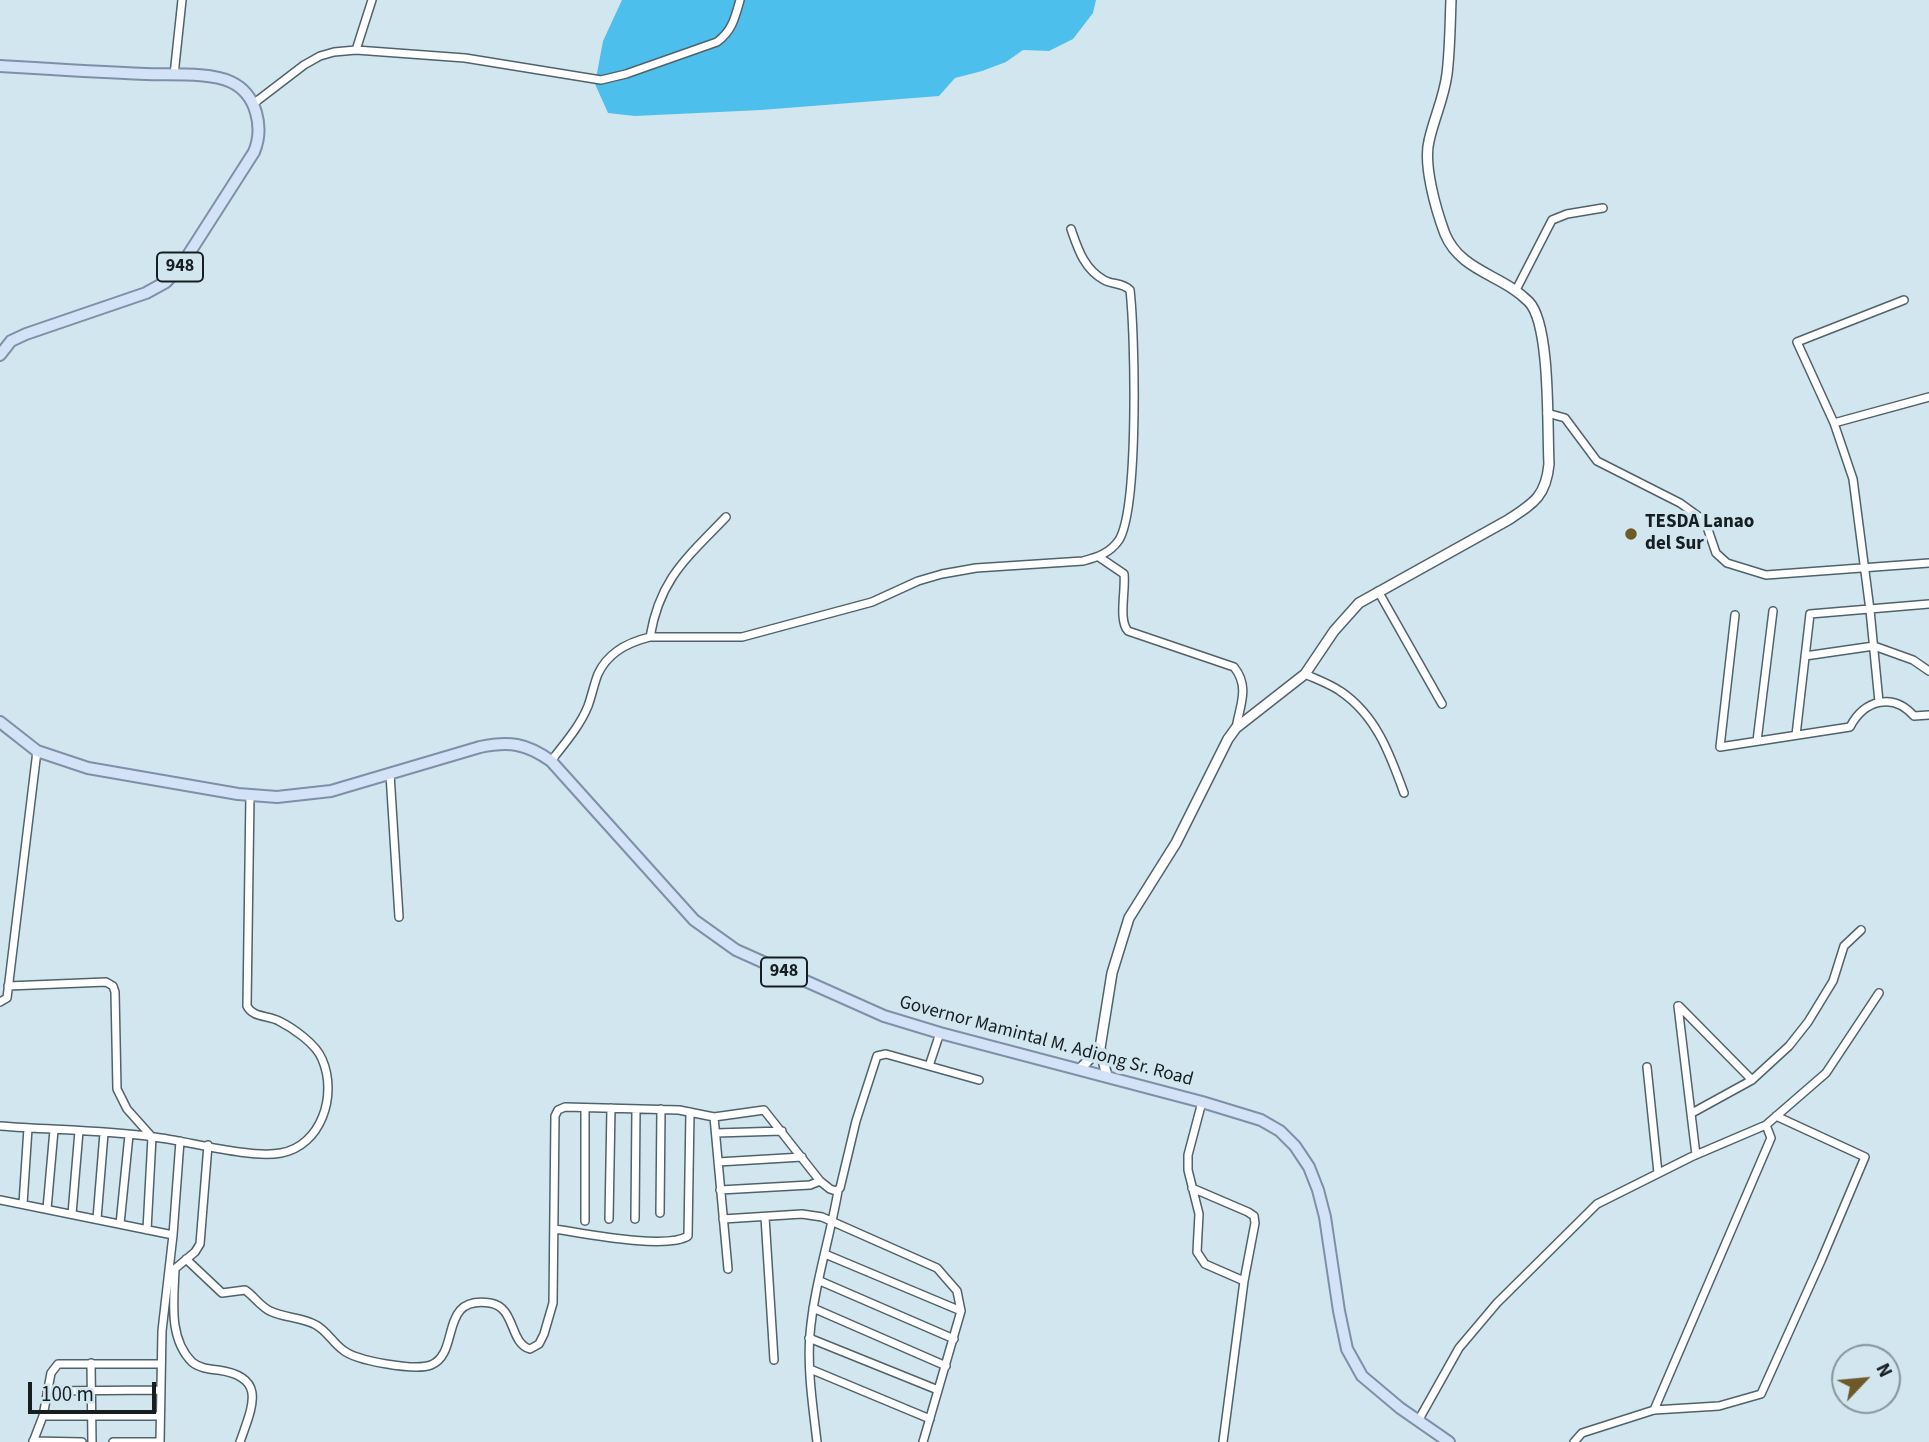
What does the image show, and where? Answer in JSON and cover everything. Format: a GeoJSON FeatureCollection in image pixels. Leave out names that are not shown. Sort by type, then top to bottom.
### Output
{"type":"FeatureCollection","features":[{"type":"Feature","properties":{"kind":"main road"},"geometry":{"type":"LineString","coordinates":[[0,66],[174,75],[229,81],[239,86],[253,104]]}},
{"type":"Feature","properties":{"kind":"main road","name":"948"},"geometry":{"type":"LineString","coordinates":[[0,355],[6,343],[146,293],[166,282],[183,263],[254,152],[260,131],[253,104]]}},
{"type":"Feature","properties":{"kind":"main road","name":"Governor Mamintal M. Adiong Sr. Road"},"geometry":{"type":"LineString","coordinates":[[0,722],[37,751],[88,768],[250,795],[277,797],[331,791],[502,743],[529,748],[551,761],[694,920],[736,950],[884,1016],[1202,1102],[1280,1130],[1309,1167],[1323,1208],[1348,1349],[1362,1376],[1449,1442]]}},
{"type":"Feature","properties":{"kind":"street"},"geometry":{"type":"LineString","coordinates":[[174,75],[182,0]]}},
{"type":"Feature","properties":{"kind":"street"},"geometry":{"type":"LineString","coordinates":[[356,50],[372,0]]}},
{"type":"Feature","properties":{"kind":"street"},"geometry":{"type":"LineString","coordinates":[[253,104],[288,76],[320,56],[356,50],[465,58],[601,80],[717,42],[727,35],[740,0]]}},
{"type":"Feature","properties":{"kind":"street"},"geometry":{"type":"LineString","coordinates":[[1236,729],[1305,674],[1347,615],[1359,603],[1531,505],[1542,494],[1547,480],[1549,464],[1544,345],[1540,323],[1531,304],[1516,290],[1459,257],[1445,232],[1435,200],[1427,153],[1447,74],[1451,0]]}},
{"type":"Feature","properties":{"kind":"street"},"geometry":{"type":"LineString","coordinates":[[1516,290],[1552,220],[1567,214],[1603,208]]}},
{"type":"Feature","properties":{"kind":"street"},"geometry":{"type":"LineString","coordinates":[[551,761],[580,722],[598,674],[608,658],[636,641],[650,637],[742,637],[872,602],[943,574],[976,568],[1083,561],[1099,557],[1110,550],[1125,527],[1128,509],[1133,407],[1130,289],[1126,285],[1106,282],[1082,260],[1071,229]]}},
{"type":"Feature","properties":{"kind":"street"},"geometry":{"type":"LineString","coordinates":[[1879,702],[1853,479],[1834,423],[1797,342],[1904,300]]}},
{"type":"Feature","properties":{"kind":"street"},"geometry":{"type":"LineString","coordinates":[[1834,423],[1872,415],[1929,397]]}},
{"type":"Feature","properties":{"kind":"street"},"geometry":{"type":"LineString","coordinates":[[1547,413],[1565,418],[1597,461],[1680,503],[1705,521],[1716,553],[1727,563],[1766,575],[1929,563]]}},
{"type":"Feature","properties":{"kind":"street"},"geometry":{"type":"LineString","coordinates":[[650,637],[655,611],[668,580],[726,517]]}},
{"type":"Feature","properties":{"kind":"street"},"geometry":{"type":"LineString","coordinates":[[1099,557],[1124,574],[1123,623],[1128,631],[1234,667],[1244,684],[1236,729],[1176,843],[1129,918],[1112,973],[1100,1048],[1107,1076]]}},
{"type":"Feature","properties":{"kind":"street"},"geometry":{"type":"LineString","coordinates":[[1378,591],[1442,704]]}},
{"type":"Feature","properties":{"kind":"street"},"geometry":{"type":"LineString","coordinates":[[1796,735],[1810,614],[1929,604]]}},
{"type":"Feature","properties":{"kind":"street"},"geometry":{"type":"LineString","coordinates":[[1757,741],[1773,611]]}},
{"type":"Feature","properties":{"kind":"street"},"geometry":{"type":"LineString","coordinates":[[1735,615],[1720,747],[1850,727],[1861,710],[1879,702],[1899,704],[1914,716],[1929,715]]}},
{"type":"Feature","properties":{"kind":"street"},"geometry":{"type":"LineString","coordinates":[[1805,656],[1874,646],[1913,660],[1929,671]]}},
{"type":"Feature","properties":{"kind":"street"},"geometry":{"type":"LineString","coordinates":[[1305,674],[1339,690],[1360,707],[1379,732],[1404,793]]}},
{"type":"Feature","properties":{"kind":"street"},"geometry":{"type":"LineString","coordinates":[[0,1002],[6,998],[8,986],[37,751]]}},
{"type":"Feature","properties":{"kind":"street"},"geometry":{"type":"LineString","coordinates":[[390,774],[399,917]]}},
{"type":"Feature","properties":{"kind":"street"},"geometry":{"type":"LineString","coordinates":[[0,1136],[0,1126],[79,1131],[152,1137],[267,1154],[292,1150],[303,1145],[313,1135],[322,1120],[326,1103],[326,1068],[322,1057],[286,1025],[254,1014],[247,1006],[250,795]]}},
{"type":"Feature","properties":{"kind":"street"},"geometry":{"type":"LineString","coordinates":[[1692,1113],[1752,1080],[1789,1046],[1808,1022],[1833,981],[1844,946],[1861,930]]}},
{"type":"Feature","properties":{"kind":"street"},"geometry":{"type":"LineString","coordinates":[[8,986],[111,984],[116,992],[117,1089],[127,1109],[152,1137],[147,1230]]}},
{"type":"Feature","properties":{"kind":"street"},"geometry":{"type":"LineString","coordinates":[[1419,1421],[1460,1348],[1497,1303],[1597,1204],[1696,1155],[1766,1125],[1826,1073],[1879,993]]}},
{"type":"Feature","properties":{"kind":"street"},"geometry":{"type":"LineString","coordinates":[[1696,1155],[1678,1006],[1752,1080]]}},
{"type":"Feature","properties":{"kind":"street"},"geometry":{"type":"LineString","coordinates":[[929,1066],[940,1033]]}},
{"type":"Feature","properties":{"kind":"street"},"geometry":{"type":"LineString","coordinates":[[1080,1069],[1100,1048]]}},
{"type":"Feature","properties":{"kind":"street"},"geometry":{"type":"LineString","coordinates":[[817,1442],[810,1369],[813,1308],[838,1191],[875,1059],[883,1054],[979,1080]]}},
{"type":"Feature","properties":{"kind":"street"},"geometry":{"type":"LineString","coordinates":[[1647,1067],[1658,1173]]}},
{"type":"Feature","properties":{"kind":"street"},"geometry":{"type":"LineString","coordinates":[[1202,1102],[1188,1155],[1189,1179],[1199,1214],[1197,1252],[1200,1259],[1214,1269],[1244,1281]]}},
{"type":"Feature","properties":{"kind":"street"},"geometry":{"type":"LineString","coordinates":[[187,1259],[222,1293],[246,1290],[269,1311],[314,1324],[342,1350],[357,1358],[423,1367],[439,1359],[454,1318],[469,1305],[498,1305],[509,1317],[523,1346],[530,1349],[538,1344],[544,1334],[553,1303],[555,1116],[562,1108],[661,1109],[714,1117],[764,1110],[820,1181],[830,1189],[838,1191]]}},
{"type":"Feature","properties":{"kind":"street"},"geometry":{"type":"LineString","coordinates":[[585,1108],[585,1221]]}},
{"type":"Feature","properties":{"kind":"street"},"geometry":{"type":"LineString","coordinates":[[609,1219],[611,1108]]}},
{"type":"Feature","properties":{"kind":"street"},"geometry":{"type":"LineString","coordinates":[[635,1219],[636,1109]]}},
{"type":"Feature","properties":{"kind":"street"},"geometry":{"type":"LineString","coordinates":[[660,1213],[661,1109]]}},
{"type":"Feature","properties":{"kind":"street"},"geometry":{"type":"LineString","coordinates":[[555,1229],[630,1240],[686,1238],[689,1233],[690,1112]]}},
{"type":"Feature","properties":{"kind":"street"},"geometry":{"type":"LineString","coordinates":[[1574,1442],[1582,1433],[1654,1410],[1719,1406],[1761,1394],[1865,1157],[1776,1116]]}},
{"type":"Feature","properties":{"kind":"street"},"geometry":{"type":"LineString","coordinates":[[714,1117],[727,1269]]}},
{"type":"Feature","properties":{"kind":"street"},"geometry":{"type":"LineString","coordinates":[[1654,1410],[1771,1138],[1766,1125]]}},
{"type":"Feature","properties":{"kind":"street"},"geometry":{"type":"LineString","coordinates":[[23,1204],[28,1128]]}},
{"type":"Feature","properties":{"kind":"street"},"geometry":{"type":"LineString","coordinates":[[47,1209],[54,1130]]}},
{"type":"Feature","properties":{"kind":"street"},"geometry":{"type":"LineString","coordinates":[[72,1214],[79,1131]]}},
{"type":"Feature","properties":{"kind":"street"},"geometry":{"type":"LineString","coordinates":[[716,1133],[782,1131]]}},
{"type":"Feature","properties":{"kind":"street"},"geometry":{"type":"LineString","coordinates":[[97,1219],[104,1133]]}},
{"type":"Feature","properties":{"kind":"street"},"geometry":{"type":"LineString","coordinates":[[120,1224],[129,1135]]}},
{"type":"Feature","properties":{"kind":"street"},"geometry":{"type":"LineString","coordinates":[[180,1141],[173,1235],[173,1320],[187,1355],[199,1367],[238,1374],[250,1384],[253,1404],[240,1442]]}},
{"type":"Feature","properties":{"kind":"street"},"geometry":{"type":"LineString","coordinates":[[113,1442],[160,1442],[160,1364],[172,1272],[200,1244],[208,1145]]}},
{"type":"Feature","properties":{"kind":"street"},"geometry":{"type":"LineString","coordinates":[[718,1162],[802,1157]]}},
{"type":"Feature","properties":{"kind":"street"},"geometry":{"type":"LineString","coordinates":[[720,1190],[810,1185],[820,1181]]}},
{"type":"Feature","properties":{"kind":"street"},"geometry":{"type":"LineString","coordinates":[[1192,1188],[1248,1212],[1254,1216],[1255,1223],[1244,1281],[1223,1442]]}},
{"type":"Feature","properties":{"kind":"street"},"geometry":{"type":"LineString","coordinates":[[0,1200],[173,1235]]}},
{"type":"Feature","properties":{"kind":"street"},"geometry":{"type":"LineString","coordinates":[[723,1219],[813,1214],[937,1268],[957,1291],[961,1311],[923,1442]]}},
{"type":"Feature","properties":{"kind":"street"},"geometry":{"type":"LineString","coordinates":[[765,1217],[774,1360]]}},
{"type":"Feature","properties":{"kind":"street"},"geometry":{"type":"LineString","coordinates":[[825,1254],[961,1311]]}},
{"type":"Feature","properties":{"kind":"street"},"geometry":{"type":"LineString","coordinates":[[820,1281],[954,1339]]}},
{"type":"Feature","properties":{"kind":"street"},"geometry":{"type":"LineString","coordinates":[[813,1308],[946,1366]]}},
{"type":"Feature","properties":{"kind":"street"},"geometry":{"type":"LineString","coordinates":[[810,1338],[938,1390]]}},
{"type":"Feature","properties":{"kind":"street"},"geometry":{"type":"LineString","coordinates":[[91,1363],[92,1442]]}},
{"type":"Feature","properties":{"kind":"street"},"geometry":{"type":"LineString","coordinates":[[82,1442],[33,1442],[43,1416],[51,1373],[58,1364],[160,1364]]}},
{"type":"Feature","properties":{"kind":"street"},"geometry":{"type":"LineString","coordinates":[[810,1369],[930,1419]]}},
{"type":"Feature","properties":{"kind":"street"},"geometry":{"type":"LineString","coordinates":[[47,1391],[160,1390]]}},
{"type":"Feature","properties":{"kind":"street"},"geometry":{"type":"LineString","coordinates":[[43,1416],[160,1416]]}},
{"type":"Feature","properties":{"kind":"shaded area"},"geometry":{"type":"Polygon","coordinates":[[[622,0],[1096,0],[1093,13],[1073,39],[1049,51],[1023,50],[1006,62],[955,78],[939,96],[761,110],[635,116],[608,113],[595,84],[603,41],[622,0]]]}},
{"type":"Feature","properties":{"kind":"place","name":"TESDA Lanao del Sur"},"geometry":{"type":"Point","coordinates":[1631,534]}}]}
